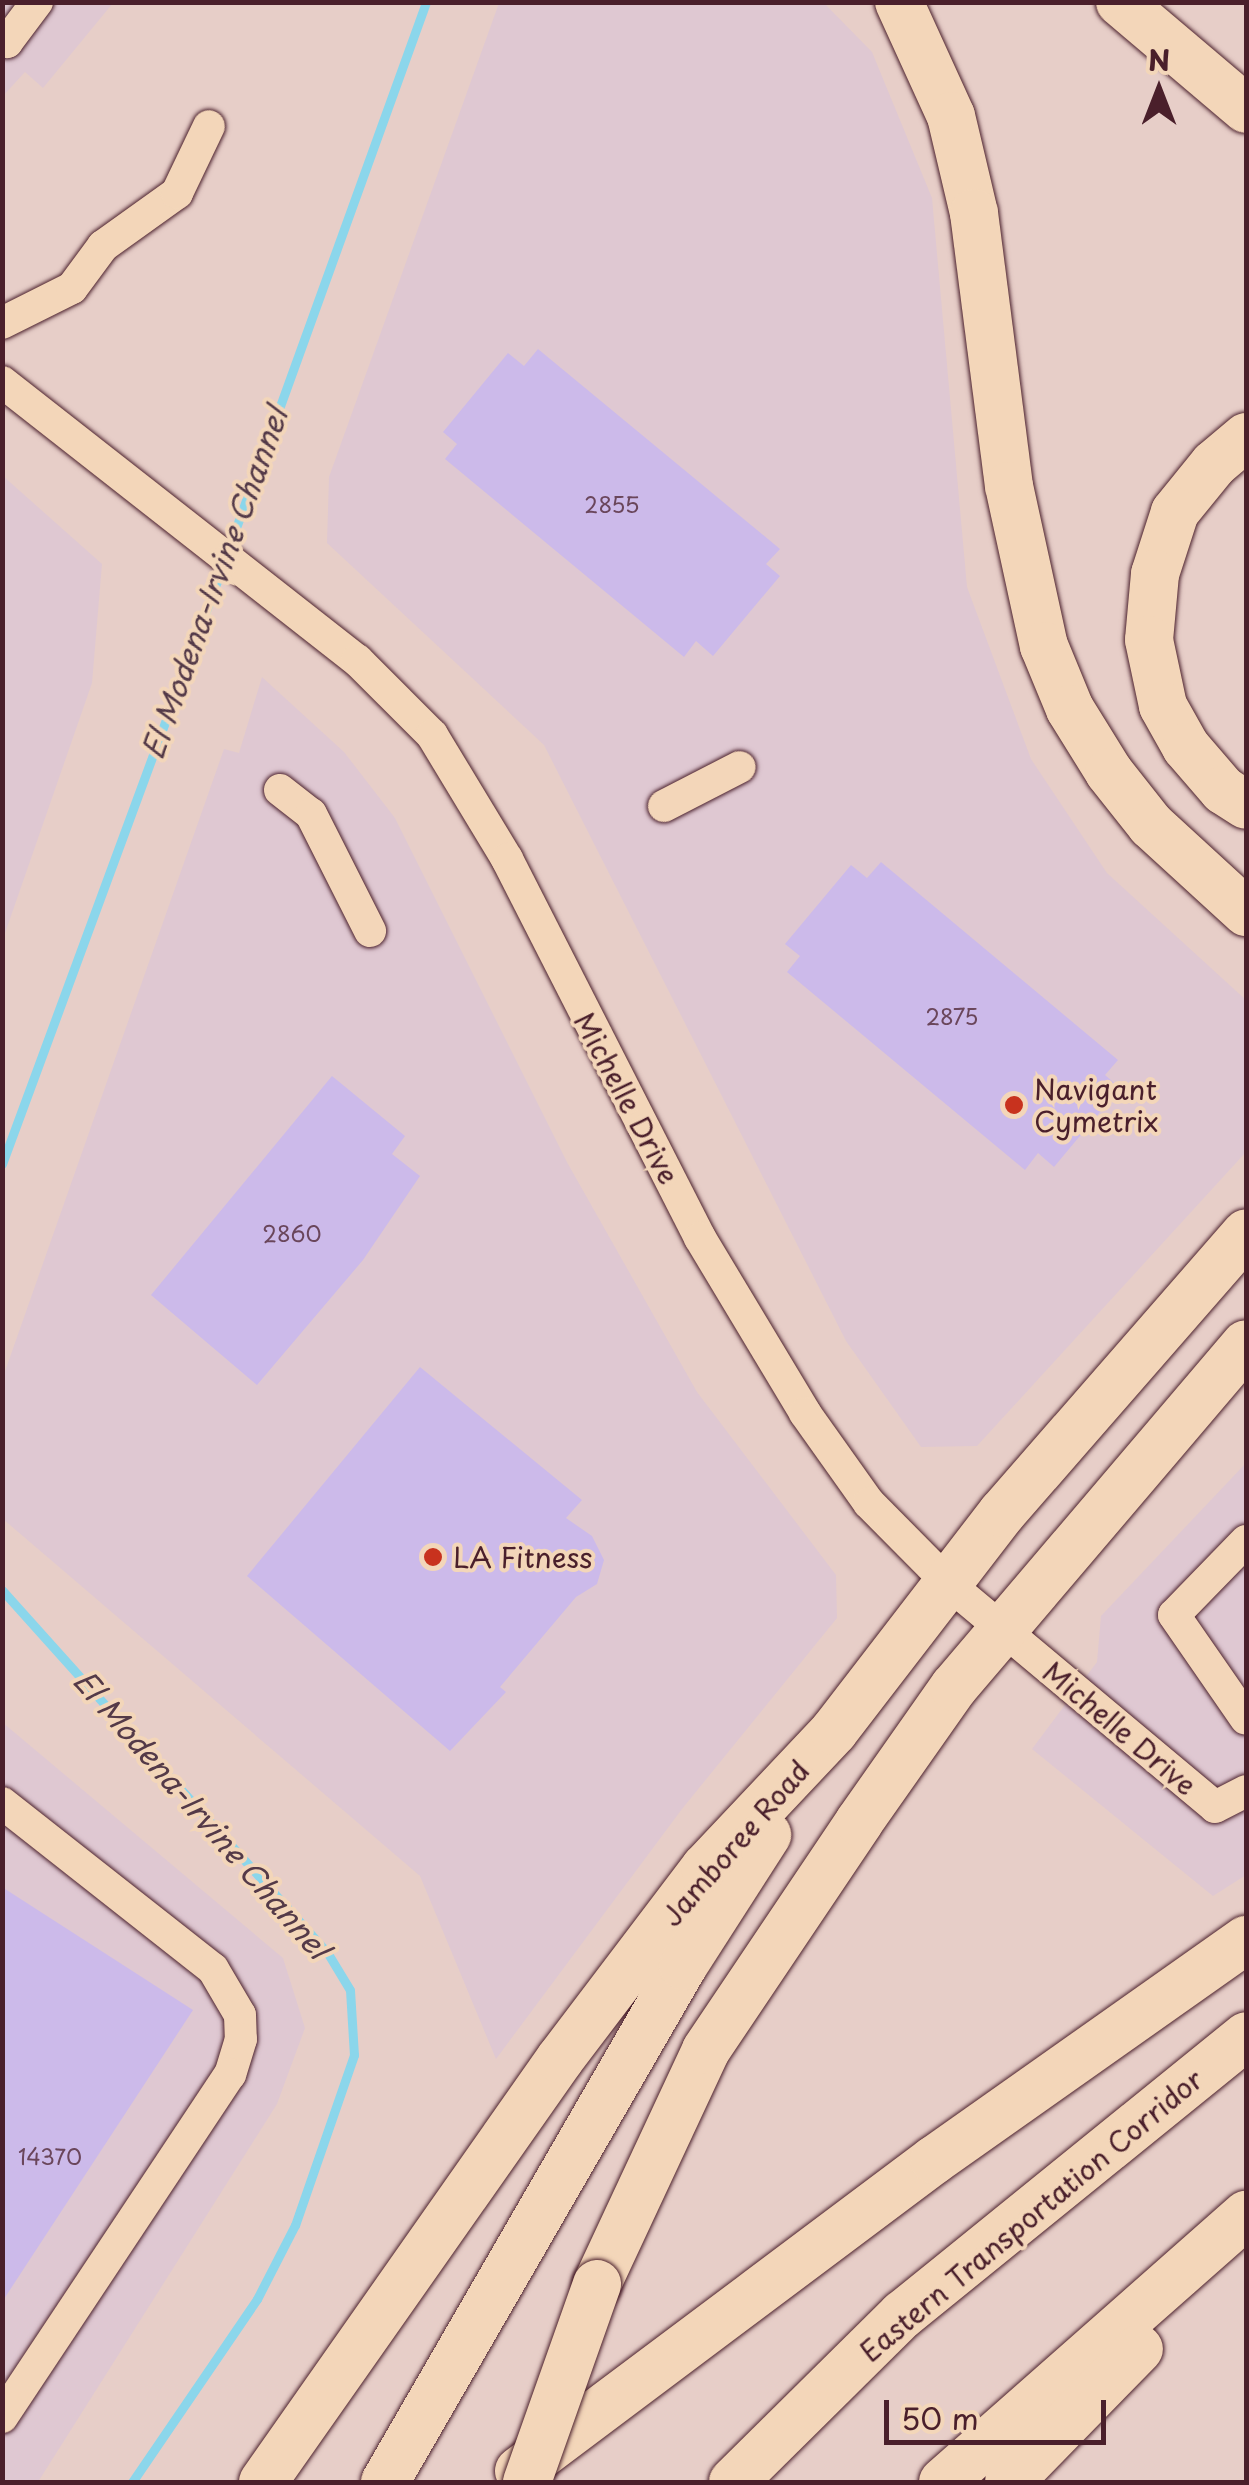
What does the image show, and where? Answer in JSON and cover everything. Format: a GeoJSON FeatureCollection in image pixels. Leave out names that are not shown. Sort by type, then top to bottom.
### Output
{"type":"FeatureCollection","features":[{"type":"Feature","properties":{"kind":"highway"},"geometry":{"type":"LineString","coordinates":[[900,2],[951,116],[974,213],[1010,486],[1044,646],[1070,709],[1109,772],[1151,825],[1246,912]]}},
{"type":"Feature","properties":{"kind":"highway"},"geometry":{"type":"LineString","coordinates":[[1120,2],[1246,109]]}},
{"type":"Feature","properties":{"kind":"highway"},"geometry":{"type":"LineString","coordinates":[[1246,438],[1214,464],[1175,512],[1155,574],[1149,640],[1164,706],[1186,747],[1223,790],[1246,804]]}},
{"type":"Feature","properties":{"kind":"highway","name":"Jamboree Road"},"geometry":{"type":"LineString","coordinates":[[263,2482],[560,2059],[706,1868],[834,1731],[950,1586],[1002,1513],[1246,1233]]}},
{"type":"Feature","properties":{"kind":"highway"},"geometry":{"type":"LineString","coordinates":[[527,2482],[597,2284],[706,2050],[954,1688],[1246,1344]]}},
{"type":"Feature","properties":{"kind":"highway"},"geometry":{"type":"LineString","coordinates":[[1158,1452],[1246,1399]]}},
{"type":"Feature","properties":{"kind":"highway"},"geometry":{"type":"LineString","coordinates":[[385,2482],[683,1966],[834,1731]]}},
{"type":"Feature","properties":{"kind":"highway"},"geometry":{"type":"LineString","coordinates":[[504,2482],[934,2160],[1246,1940]]}},
{"type":"Feature","properties":{"kind":"highway","name":"Eastern Transportation Corridor"},"geometry":{"type":"LineString","coordinates":[[734,2482],[902,2315],[1246,2036]]}},
{"type":"Feature","properties":{"kind":"highway"},"geometry":{"type":"LineString","coordinates":[[942,2482],[1246,2215]]}},
{"type":"Feature","properties":{"kind":"highway"},"geometry":{"type":"LineString","coordinates":[[1008,2482],[1246,2244]]}},
{"type":"Feature","properties":{"kind":"street"},"geometry":{"type":"LineString","coordinates":[[2,39],[7,42],[36,2]]}},
{"type":"Feature","properties":{"kind":"street"},"geometry":{"type":"LineString","coordinates":[[2,323],[72,288],[103,246],[177,193],[209,126]]}},
{"type":"Feature","properties":{"kind":"street","name":"Michelle Drive"},"geometry":{"type":"LineString","coordinates":[[2,382],[257,588],[357,660],[432,735],[507,859],[605,1058],[768,1354],[869,1502],[950,1586],[1215,1807],[1246,1791]]}},
{"type":"Feature","properties":{"kind":"street"},"geometry":{"type":"LineString","coordinates":[[664,806],[740,767]]}},
{"type":"Feature","properties":{"kind":"street"},"geometry":{"type":"LineString","coordinates":[[280,790],[311,814],[370,931]]}},
{"type":"Feature","properties":{"kind":"street"},"geometry":{"type":"LineString","coordinates":[[1246,1541],[1174,1614],[1246,1718]]}},
{"type":"Feature","properties":{"kind":"street"},"geometry":{"type":"LineString","coordinates":[[2,1803],[214,1969],[240,2015],[241,2039],[230,2074],[2,2416]]}},
{"type":"Feature","properties":{"kind":"shaded area"},"geometry":{"type":"Polygon","coordinates":[[[3,3],[113,3],[43,88],[25,72],[3,96],[3,3]]]}},
{"type":"Feature","properties":{"kind":"shaded area"},"geometry":{"type":"Polygon","coordinates":[[[499,3],[824,3],[872,52],[932,198],[967,587],[1031,759],[1107,873],[1246,1000],[1246,1152],[977,1446],[921,1447],[846,1341],[544,745],[327,543],[329,477],[499,3]]]}},
{"type":"Feature","properties":{"kind":"shaded area"},"geometry":{"type":"Polygon","coordinates":[[[3,476],[102,564],[92,683],[3,939],[3,476]]]}},
{"type":"Feature","properties":{"kind":"shaded area"},"geometry":{"type":"Polygon","coordinates":[[[262,677],[344,752],[395,818],[568,1164],[697,1392],[836,1575],[837,1618],[682,1809],[496,2059],[420,1876],[3,1519],[3,1377],[224,749],[239,753],[262,677]]]}},
{"type":"Feature","properties":{"kind":"shaded area"},"geometry":{"type":"Polygon","coordinates":[[[1246,1463],[1246,1875],[1213,1896],[1032,1749],[1097,1662],[1101,1616],[1246,1463]]]}},
{"type":"Feature","properties":{"kind":"shaded area"},"geometry":{"type":"Polygon","coordinates":[[[2,1722],[283,1958],[305,2028],[277,2104],[38,2482],[2,2482],[2,1722]]]}},
{"type":"Feature","properties":{"kind":"building"},"geometry":{"type":"Polygon","coordinates":[[[538,349],[780,549],[766,564],[780,576],[713,656],[696,641],[684,657],[445,459],[457,444],[443,432],[508,353],[524,366],[538,349]]]}},
{"type":"Feature","properties":{"kind":"building"},"geometry":{"type":"Polygon","coordinates":[[[881,862],[1118,1060],[1105,1075],[1120,1088],[1054,1167],[1038,1153],[1025,1170],[787,972],[800,956],[785,944],[851,865],[867,878],[881,862]]]}},
{"type":"Feature","properties":{"kind":"building"},"geometry":{"type":"Polygon","coordinates":[[[332,1076],[405,1136],[392,1154],[420,1176],[363,1260],[257,1385],[151,1295],[332,1076]]]}},
{"type":"Feature","properties":{"kind":"building","name":"LA Fitness"},"geometry":{"type":"Polygon","coordinates":[[[420,1367],[582,1500],[566,1518],[592,1536],[604,1560],[597,1584],[576,1597],[500,1687],[506,1692],[450,1751],[247,1576],[420,1367]]]}},
{"type":"Feature","properties":{"kind":"building"},"geometry":{"type":"Polygon","coordinates":[[[2,1887],[193,2010],[2,2302],[2,1887]]]}},
{"type":"Feature","properties":{"kind":"waterway","name":"El Modena-Irvine Channel"},"geometry":{"type":"LineString","coordinates":[[228,550],[426,2]]}},
{"type":"Feature","properties":{"kind":"waterway","name":"El Modena-Irvine Channel"},"geometry":{"type":"LineString","coordinates":[[2,1164],[223,565]]}},
{"type":"Feature","properties":{"kind":"waterway","name":"El Modena-Irvine Channel"},"geometry":{"type":"LineString","coordinates":[[2,1590],[327,1952],[350,1990],[354,2055],[295,2225],[257,2299],[132,2482]]}},
{"type":"Feature","properties":{"kind":"place","name":"Navigant Cymetrix"},"geometry":{"type":"Point","coordinates":[1014,1105]}},
{"type":"Feature","properties":{"kind":"place","name":"LA Fitness"},"geometry":{"type":"Point","coordinates":[433,1557]}}]}
